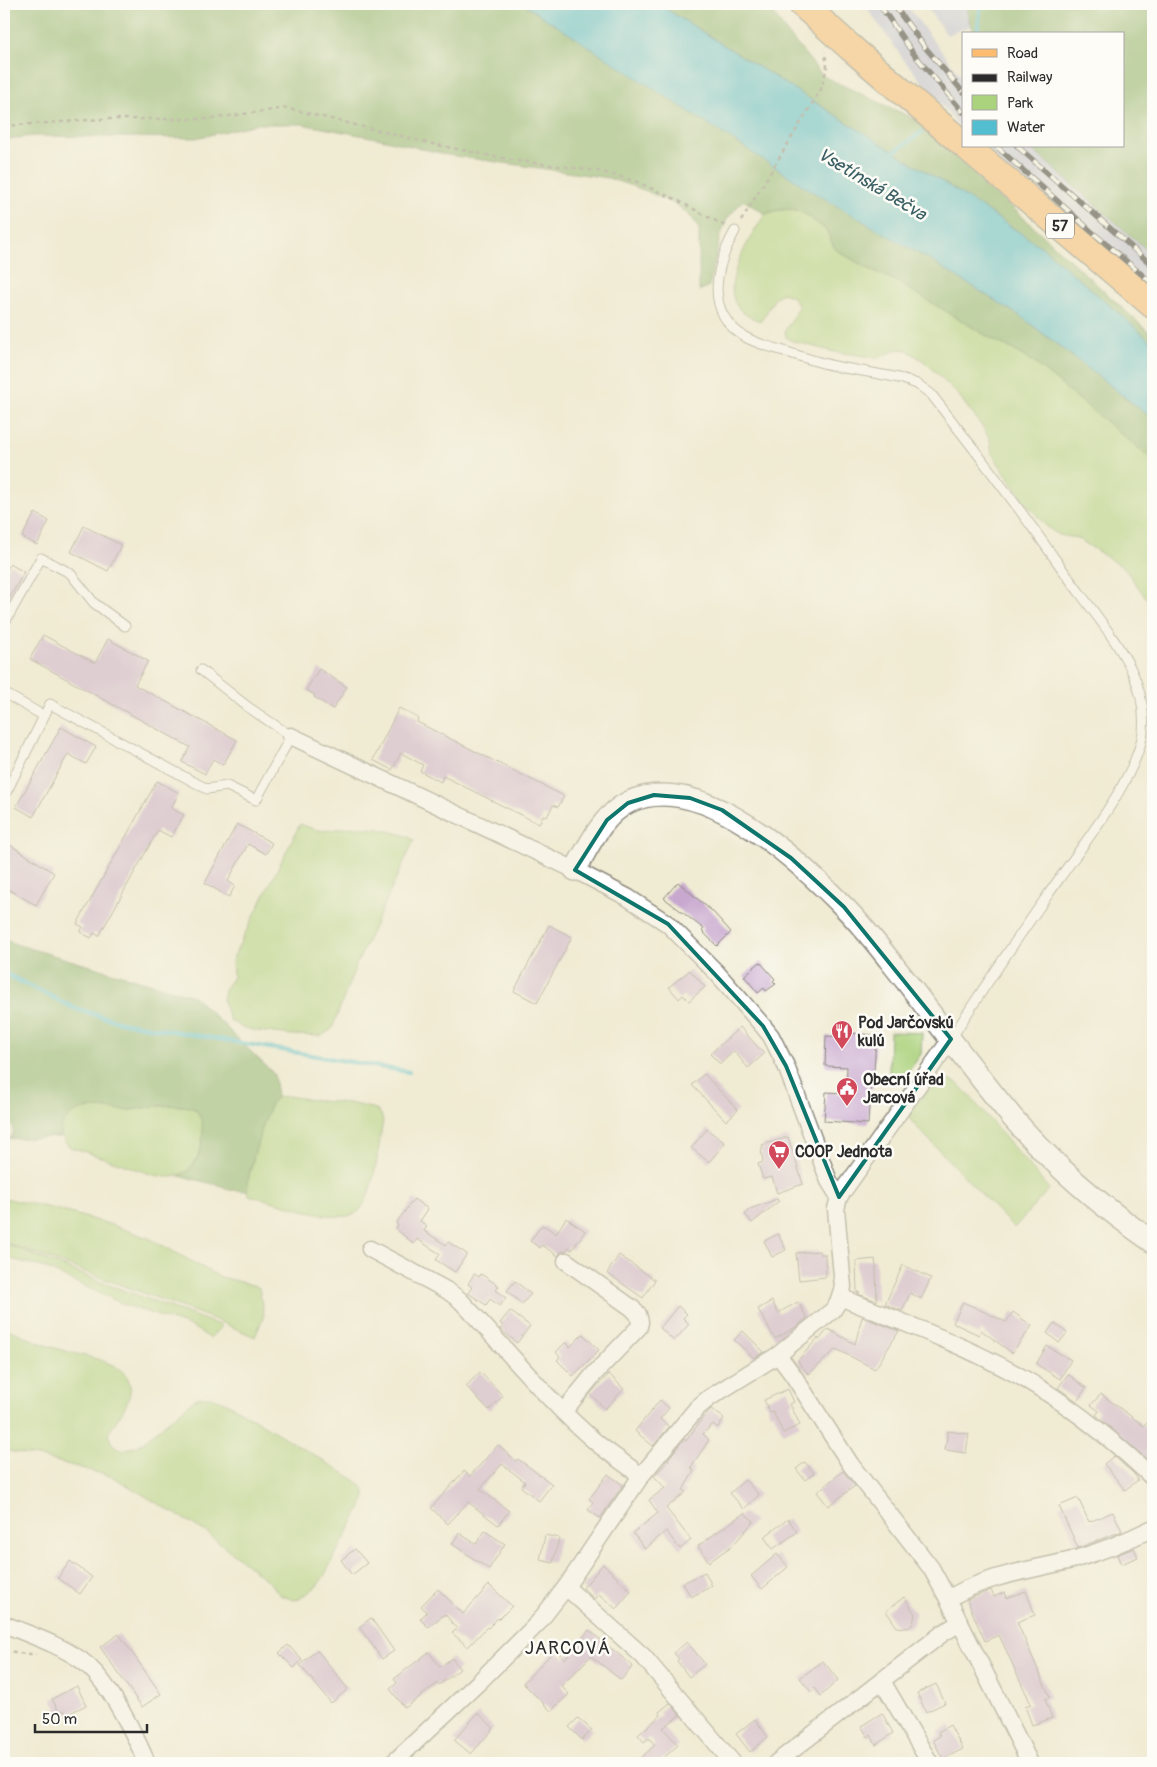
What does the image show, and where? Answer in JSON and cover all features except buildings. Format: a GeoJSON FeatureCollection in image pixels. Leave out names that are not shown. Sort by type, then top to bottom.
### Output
{"type":"FeatureCollection","features":[{"type":"Feature","properties":{"kind":"main road"},"geometry":{"type":"LineString","coordinates":[[802,4],[962,143]]}},
{"type":"Feature","properties":{"kind":"main road","name":"57"},"geometry":{"type":"LineString","coordinates":[[968,148],[1153,305]]}},
{"type":"Feature","properties":{"kind":"street"},"geometry":{"type":"LineString","coordinates":[[291,736],[575,870],[632,900],[668,924],[717,973],[764,1026],[786,1066],[829,1181],[838,1198]]}},
{"type":"Feature","properties":{"kind":"street"},"geometry":{"type":"LineString","coordinates":[[575,870],[606,820],[615,811],[628,803],[654,795],[679,796],[690,798],[722,810],[776,846],[844,907],[885,955],[1013,1118],[1087,1192],[1153,1242]]}},
{"type":"Feature","properties":{"kind":"street"},"geometry":{"type":"LineString","coordinates":[[393,1763],[538,1623],[566,1587],[641,1476],[697,1408],[778,1354],[828,1315],[840,1297],[843,1277],[836,1209],[838,1198],[951,1039]]}},
{"type":"Feature","properties":{"kind":"street"},"geometry":{"type":"LineString","coordinates":[[370,1249],[448,1291],[460,1300],[530,1378],[599,1445],[641,1476]]}},
{"type":"Feature","properties":{"kind":"street"},"geometry":{"type":"LineString","coordinates":[[564,1411],[594,1374],[636,1332],[640,1322],[638,1314],[632,1308],[566,1261]]}},
{"type":"Feature","properties":{"kind":"street"},"geometry":{"type":"LineString","coordinates":[[840,1297],[978,1354],[1026,1379],[1103,1433],[1153,1478]]}},
{"type":"Feature","properties":{"kind":"street"},"geometry":{"type":"LineString","coordinates":[[778,1354],[851,1464],[924,1557],[948,1599],[1030,1763]]}},
{"type":"Feature","properties":{"kind":"street"},"geometry":{"type":"LineString","coordinates":[[948,1599],[965,1590],[996,1579],[1098,1551],[1153,1528]]}},
{"type":"Feature","properties":{"kind":"street"},"geometry":{"type":"LineString","coordinates":[[566,1587],[643,1656],[732,1763]]}},
{"type":"Feature","properties":{"kind":"street"},"geometry":{"type":"LineString","coordinates":[[776,1763],[943,1633],[960,1623]]}},
{"type":"Feature","properties":{"kind":"street"},"geometry":{"type":"LineString","coordinates":[[4,1624],[58,1647],[82,1661],[116,1704],[147,1763]]}},
{"type":"Feature","properties":{"kind":"street"},"geometry":{"type":"LineString","coordinates":[[882,1681],[930,1763]]}},
{"type":"Feature","properties":{"kind":"lane"},"geometry":{"type":"LineString","coordinates":[[734,231],[722,257],[718,271],[716,292],[722,310],[732,326],[745,337],[759,343],[814,361],[903,379],[917,384],[931,394],[1090,607],[1130,668],[1138,685],[1143,732],[1138,752],[1129,772],[1102,818],[988,981],[951,1039]]}},
{"type":"Feature","properties":{"kind":"lane"},"geometry":{"type":"LineString","coordinates":[[4,624],[40,558],[70,573],[94,603],[125,626]]}},
{"type":"Feature","properties":{"kind":"lane"},"geometry":{"type":"LineString","coordinates":[[4,797],[50,704],[207,789],[227,786],[256,800],[291,736],[248,707],[201,670]]}},
{"type":"Feature","properties":{"kind":"lane"},"geometry":{"type":"LineString","coordinates":[[4,693],[44,716]]}},
{"type":"Feature","properties":{"kind":"path"},"geometry":{"type":"LineString","coordinates":[[4,126],[103,119],[209,119],[286,108],[437,145],[512,160],[598,170],[643,185],[677,200],[734,231],[821,89],[827,60]]}},
{"type":"Feature","properties":{"kind":"highlighted area"},"geometry":{"type":"Polygon","coordinates":[[[654,795],[690,798],[722,810],[791,858],[844,907],[951,1039],[839,1197],[786,1066],[763,1026],[668,924],[575,870],[607,820],[628,803],[654,795]]]}},
{"type":"Feature","properties":{"kind":"shaded area"},"geometry":{"type":"Polygon","coordinates":[[[864,4],[906,4],[962,77],[962,130],[904,60],[864,4]]]}},
{"type":"Feature","properties":{"kind":"shaded area"},"geometry":{"type":"Polygon","coordinates":[[[924,4],[965,4],[971,26],[947,35],[924,4]]]}},
{"type":"Feature","properties":{"kind":"shaded area"},"geometry":{"type":"Polygon","coordinates":[[[980,148],[1030,148],[1153,255],[1153,300],[980,148]]]}},
{"type":"Feature","properties":{"kind":"green space"},"geometry":{"type":"Polygon","coordinates":[[[4,4],[523,4],[1023,318],[1153,419],[1153,460],[1036,364],[896,281],[865,267],[835,249],[826,230],[807,215],[793,209],[765,214],[743,200],[727,219],[720,237],[709,286],[699,291],[699,229],[693,219],[677,205],[644,190],[608,178],[448,155],[381,139],[301,124],[257,124],[196,138],[33,136],[4,140],[4,4]]]}},
{"type":"Feature","properties":{"kind":"green space"},"geometry":{"type":"Polygon","coordinates":[[[658,4],[768,4],[781,25],[823,76],[917,120],[1153,336],[1153,343],[1042,247],[952,188],[658,4]]]}},
{"type":"Feature","properties":{"kind":"green space"},"geometry":{"type":"Polygon","coordinates":[[[965,4],[1153,4],[1153,255],[1030,148],[1124,148],[1124,32],[972,32],[965,4]]]}},
{"type":"Feature","properties":{"kind":"green space"},"geometry":{"type":"Polygon","coordinates":[[[793,209],[807,215],[826,230],[835,249],[865,267],[896,281],[1036,364],[1153,460],[1153,607],[1124,568],[1077,538],[1059,535],[1047,527],[1026,503],[992,454],[990,439],[981,425],[959,396],[925,362],[907,350],[898,349],[879,358],[835,352],[792,341],[786,337],[785,331],[799,307],[792,296],[782,293],[775,298],[761,321],[744,313],[735,302],[732,289],[734,274],[740,258],[765,214],[793,209]]]}},
{"type":"Feature","properties":{"kind":"green space"},"geometry":{"type":"Polygon","coordinates":[[[300,824],[322,830],[353,827],[376,829],[401,834],[414,840],[354,970],[332,1029],[321,1036],[257,1031],[241,1027],[230,1020],[223,1002],[224,990],[233,977],[232,960],[300,824]]]}},
{"type":"Feature","properties":{"kind":"green space"},"geometry":{"type":"Polygon","coordinates":[[[4,937],[15,944],[194,996],[274,1074],[277,1097],[273,1100],[269,1109],[261,1133],[247,1191],[229,1190],[222,1186],[179,1176],[193,1166],[201,1148],[202,1122],[195,1110],[189,1107],[167,1105],[131,1110],[97,1108],[81,1110],[73,1114],[63,1124],[61,1137],[6,1139],[10,1138],[13,1134],[13,1127],[4,1117],[4,937]]]}},
{"type":"Feature","properties":{"kind":"green space"},"geometry":{"type":"Polygon","coordinates":[[[890,1032],[922,1033],[921,1054],[907,1074],[889,1074],[890,1032]]]}},
{"type":"Feature","properties":{"kind":"green space"},"geometry":{"type":"Polygon","coordinates":[[[948,1080],[957,1083],[967,1093],[1049,1189],[1014,1228],[911,1121],[909,1114],[929,1088],[948,1080]]]}},
{"type":"Feature","properties":{"kind":"green space"},"geometry":{"type":"Polygon","coordinates":[[[288,1096],[349,1103],[376,1109],[381,1114],[383,1121],[376,1166],[367,1198],[356,1213],[348,1216],[327,1216],[249,1195],[246,1188],[269,1106],[276,1098],[288,1096]]]}},
{"type":"Feature","properties":{"kind":"green space"},"geometry":{"type":"Polygon","coordinates":[[[156,1106],[191,1107],[200,1116],[203,1126],[201,1149],[189,1169],[180,1175],[164,1177],[154,1175],[70,1147],[61,1133],[63,1122],[80,1109],[88,1107],[129,1110],[156,1106]]]}},
{"type":"Feature","properties":{"kind":"green space"},"geometry":{"type":"Polygon","coordinates":[[[4,1198],[56,1209],[112,1225],[151,1239],[218,1276],[256,1286],[259,1288],[264,1315],[255,1337],[211,1318],[4,1242],[4,1198]]]}},
{"type":"Feature","properties":{"kind":"green space"},"geometry":{"type":"Polygon","coordinates":[[[4,1243],[112,1286],[222,1326],[210,1338],[192,1327],[125,1305],[45,1268],[4,1257],[4,1243]]]}},
{"type":"Feature","properties":{"kind":"green space"},"geometry":{"type":"Polygon","coordinates":[[[4,1328],[43,1344],[105,1362],[122,1371],[130,1385],[129,1398],[108,1434],[112,1444],[122,1450],[138,1446],[195,1399],[209,1397],[232,1406],[352,1478],[364,1490],[365,1500],[323,1578],[316,1587],[299,1599],[294,1600],[280,1595],[268,1581],[206,1532],[113,1477],[52,1460],[4,1450],[4,1328]]]}},
{"type":"Feature","properties":{"kind":"water","name":"Vsetínská Bečva"},"geometry":{"type":"Polygon","coordinates":[[[523,4],[658,4],[952,188],[1042,247],[1153,343],[1153,419],[1023,318],[930,260],[813,192],[523,4]]]}},
{"type":"Feature","properties":{"kind":"waterway"},"geometry":{"type":"LineString","coordinates":[[977,32],[981,4]]}},
{"type":"Feature","properties":{"kind":"waterway"},"geometry":{"type":"LineString","coordinates":[[891,154],[922,132]]}},
{"type":"Feature","properties":{"kind":"waterway"},"geometry":{"type":"LineString","coordinates":[[4,973],[74,1008],[120,1022],[409,1072]]}},
{"type":"Feature","properties":{"kind":"railway"},"geometry":{"type":"LineString","coordinates":[[879,4],[913,53],[962,111]]}},
{"type":"Feature","properties":{"kind":"railway"},"geometry":{"type":"LineString","coordinates":[[893,4],[924,46],[962,91]]}},
{"type":"Feature","properties":{"kind":"railway"},"geometry":{"type":"LineString","coordinates":[[998,148],[1153,284]]}},
{"type":"Feature","properties":{"kind":"railway"},"geometry":{"type":"LineString","coordinates":[[1019,148],[1153,266]]}},
{"type":"Feature","properties":{"kind":"place","name":"Pod Jarčovskú kulú"},"geometry":{"type":"Point","coordinates":[842,1050]}},
{"type":"Feature","properties":{"kind":"place","name":"Obecní úřad Jarcová"},"geometry":{"type":"Point","coordinates":[847,1107]}},
{"type":"Feature","properties":{"kind":"place","name":"COOP Jednota"},"geometry":{"type":"Point","coordinates":[779,1170]}},
{"type":"Feature","properties":{"kind":"district","name":"JARCOVÁ"},"geometry":{"type":"Point","coordinates":[568,1647]}}]}
